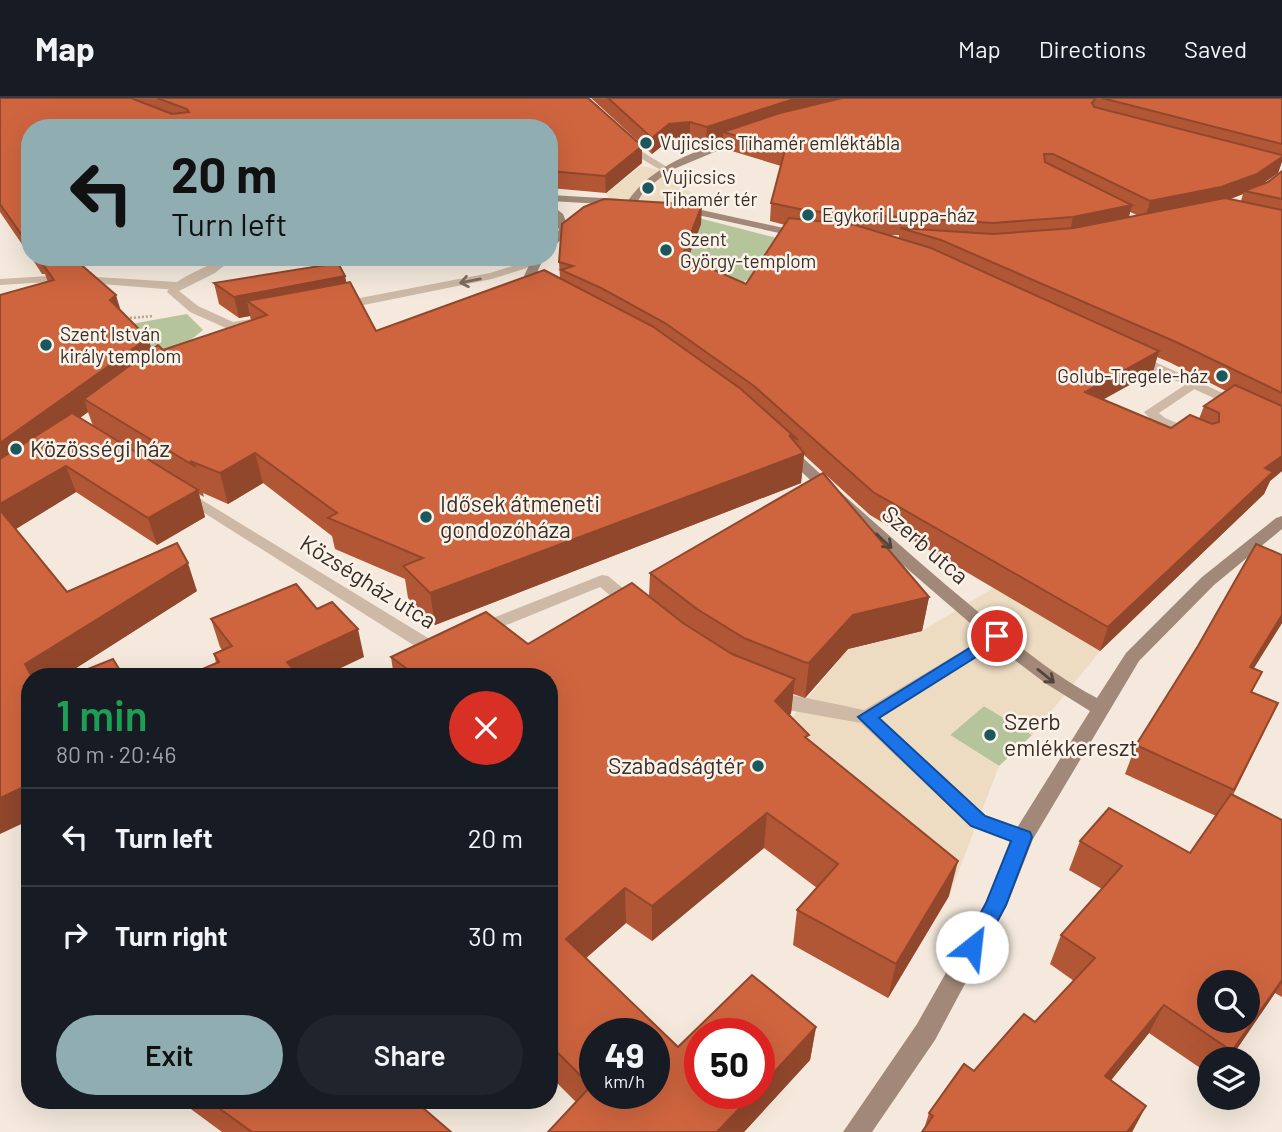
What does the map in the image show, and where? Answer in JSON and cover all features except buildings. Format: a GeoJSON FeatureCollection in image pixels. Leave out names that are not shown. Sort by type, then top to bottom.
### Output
{"type":"FeatureCollection","features":[{"type":"Feature","properties":{"kind":"street"},"geometry":{"type":"LineString","coordinates":[[619,135],[638,153],[667,170]]}},
{"type":"Feature","properties":{"kind":"street"},"geometry":{"type":"LineString","coordinates":[[558,237],[586,216],[632,202],[638,192],[667,170],[750,135]]}},
{"type":"Feature","properties":{"kind":"street"},"geometry":{"type":"LineString","coordinates":[[558,198],[647,203]]}},
{"type":"Feature","properties":{"kind":"street"},"geometry":{"type":"LineString","coordinates":[[667,205],[729,221],[820,237]]}},
{"type":"Feature","properties":{"kind":"street"},"geometry":{"type":"LineString","coordinates":[[558,215],[564,230]]}},
{"type":"Feature","properties":{"kind":"street"},"geometry":{"type":"LineString","coordinates":[[0,282],[65,278],[176,286],[218,266]]}},
{"type":"Feature","properties":{"kind":"street"},"geometry":{"type":"LineString","coordinates":[[328,308],[492,276],[518,266]]}},
{"type":"Feature","properties":{"kind":"street"},"geometry":{"type":"LineString","coordinates":[[534,266],[530,276],[547,290],[567,299]]}},
{"type":"Feature","properties":{"kind":"street"},"geometry":{"type":"LineString","coordinates":[[176,286],[173,292],[194,309],[232,326]]}},
{"type":"Feature","properties":{"kind":"street"},"geometry":{"type":"LineString","coordinates":[[218,333],[232,326],[273,318]]}},
{"type":"Feature","properties":{"kind":"street"},"geometry":{"type":"LineString","coordinates":[[1119,349],[1282,425]]}},
{"type":"Feature","properties":{"kind":"street"},"geometry":{"type":"LineString","coordinates":[[1194,383],[1151,412],[1160,421],[1203,439]]}},
{"type":"Feature","properties":{"kind":"street","name":"Szerb utca"},"geometry":{"type":"LineString","coordinates":[[775,440],[902,558],[1066,692],[1100,708]]}},
{"type":"Feature","properties":{"kind":"street","name":"Községház utca"},"geometry":{"type":"LineString","coordinates":[[173,487],[432,649],[602,580],[648,617]]}},
{"type":"Feature","properties":{"kind":"street"},"geometry":{"type":"LineString","coordinates":[[856,1132],[926,1032],[996,905],[1023,837],[1132,657],[1208,581],[1282,521]]}},
{"type":"Feature","properties":{"kind":"street"},"geometry":{"type":"LineString","coordinates":[[867,717],[997,636]]}},
{"type":"Feature","properties":{"kind":"street"},"geometry":{"type":"LineString","coordinates":[[753,687],[788,703],[867,717],[978,821],[1023,837]]}},
{"type":"Feature","properties":{"kind":"path"},"geometry":{"type":"LineString","coordinates":[[699,268],[723,224],[729,221]]}},
{"type":"Feature","properties":{"kind":"path"},"geometry":{"type":"LineString","coordinates":[[127,312],[131,319],[149,316]]}},
{"type":"Feature","properties":{"kind":"green space"},"geometry":{"type":"Polygon","coordinates":[[[691,216],[785,240],[769,267],[723,294],[604,217],[691,216]]]}},
{"type":"Feature","properties":{"kind":"green space"},"geometry":{"type":"Polygon","coordinates":[[[187,314],[203,330],[177,351],[61,359],[120,326],[187,314]]]}},
{"type":"Feature","properties":{"kind":"green space"},"geometry":{"type":"Polygon","coordinates":[[[984,706],[1032,735],[999,766],[950,735],[984,706]]]}},
{"type":"Feature","properties":{"kind":"shaded area","name":"Vujicsics Tihamér tér"},"geometry":{"type":"Polygon","coordinates":[[[641,166],[676,173],[678,184],[692,193],[661,210],[616,213],[606,193],[641,166]]]}},
{"type":"Feature","properties":{"kind":"shaded area"},"geometry":{"type":"Polygon","coordinates":[[[993,588],[1100,651],[1032,735],[984,706],[950,735],[999,766],[949,896],[846,810],[772,742],[847,650],[922,631],[993,588]]]}},
{"type":"Feature","properties":{"kind":"place","name":"Vujicsics Tihamér emléktábla"},"geometry":{"type":"Point","coordinates":[646,143]}},
{"type":"Feature","properties":{"kind":"place","name":"Vujicsics Tihamér tér"},"geometry":{"type":"Point","coordinates":[648,188]}},
{"type":"Feature","properties":{"kind":"place","name":"Egykori Luppa-ház"},"geometry":{"type":"Point","coordinates":[808,215]}},
{"type":"Feature","properties":{"kind":"place","name":"Szent György-templom"},"geometry":{"type":"Point","coordinates":[666,250]}},
{"type":"Feature","properties":{"kind":"place","name":"Szent István király templom"},"geometry":{"type":"Point","coordinates":[46,345]}},
{"type":"Feature","properties":{"kind":"place","name":"Golub-Tregele-ház"},"geometry":{"type":"Point","coordinates":[1222,376]}},
{"type":"Feature","properties":{"kind":"place","name":"Közösségi ház"},"geometry":{"type":"Point","coordinates":[16,449]}},
{"type":"Feature","properties":{"kind":"place","name":"Idősek átmeneti gondozóháza"},"geometry":{"type":"Point","coordinates":[426,517]}},
{"type":"Feature","properties":{"kind":"place","name":"Szerb emlékkereszt"},"geometry":{"type":"Point","coordinates":[990,735]}},
{"type":"Feature","properties":{"kind":"place","name":"Szabadságtér"},"geometry":{"type":"Point","coordinates":[758,766]}},
{"type":"Feature","properties":{"kind":"route"},"geometry":{"type":"LineString","coordinates":[[972,947],[996,905],[1023,837],[978,821],[867,717],[997,636]]}}]}
